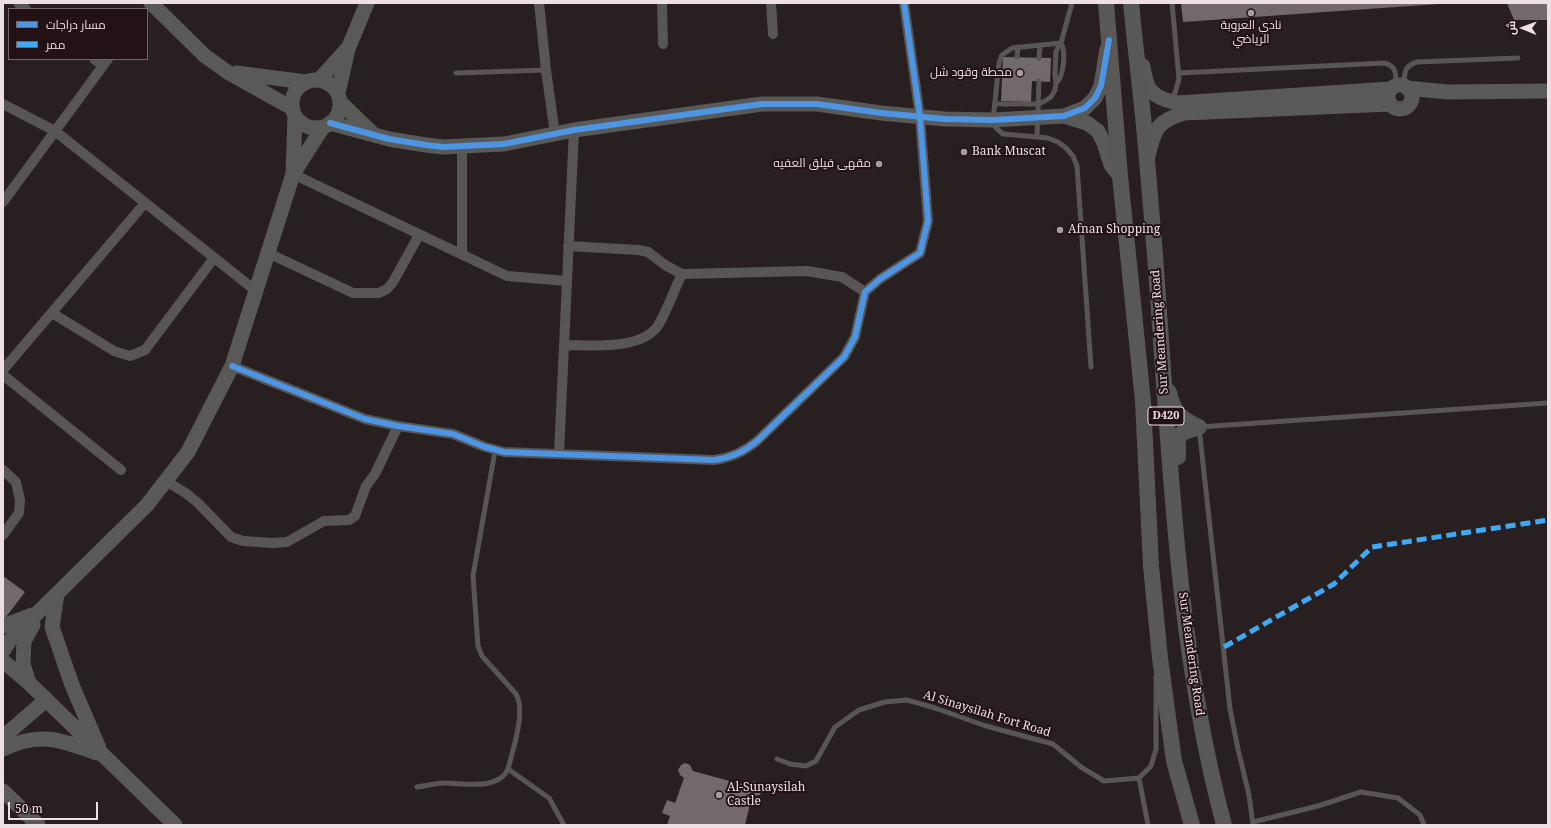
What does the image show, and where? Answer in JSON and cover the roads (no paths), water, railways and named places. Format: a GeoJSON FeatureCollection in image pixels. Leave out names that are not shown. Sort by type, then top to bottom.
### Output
{"type":"FeatureCollection","features":[{"type":"Feature","properties":{"kind":"main road","name":"Sur Meandering Road"},"geometry":{"type":"LineString","coordinates":[[1106,3],[1120,176],[1143,401],[1151,566],[1159,643],[1174,761],[1192,825]]}},
{"type":"Feature","properties":{"kind":"main road","name":"Sur Meandering Road"},"geometry":{"type":"LineString","coordinates":[[1131,3],[1147,159],[1167,429],[1184,614],[1192,677],[1213,783],[1224,825]]}},
{"type":"Feature","properties":{"kind":"main road"},"geometry":{"type":"LineString","coordinates":[[1162,354],[1170,400],[1180,416],[1186,421],[1199,427]]}},
{"type":"Feature","properties":{"kind":"main road"},"geometry":{"type":"LineString","coordinates":[[1177,534],[1182,511],[1177,440],[1183,432],[1199,427]]}},
{"type":"Feature","properties":{"kind":"street"},"geometry":{"type":"LineString","coordinates":[[149,3],[196,47],[229,73],[294,112],[300,122],[315,128],[327,125],[374,136],[426,145],[462,146],[504,144],[574,130],[734,107],[790,103],[817,104],[920,117],[993,120],[1038,111],[1064,116],[1087,123],[1098,131],[1104,143],[1111,165],[1120,176]]}},
{"type":"Feature","properties":{"kind":"street"},"geometry":{"type":"LineString","coordinates":[[293,174],[327,125],[336,117],[339,110],[339,98],[348,49],[366,3]]}},
{"type":"Feature","properties":{"kind":"street"},"geometry":{"type":"LineString","coordinates":[[539,3],[555,134]]}},
{"type":"Feature","properties":{"kind":"street"},"geometry":{"type":"LineString","coordinates":[[662,3],[664,44]]}},
{"type":"Feature","properties":{"kind":"street"},"geometry":{"type":"LineString","coordinates":[[771,3],[773,34]]}},
{"type":"Feature","properties":{"kind":"street"},"geometry":{"type":"LineString","coordinates":[[232,366],[365,419],[398,426],[453,434],[495,451],[512,453],[714,460],[730,457],[744,451],[757,441],[844,357],[855,337],[865,292],[880,279],[920,253],[928,221],[920,117],[904,3]]}},
{"type":"Feature","properties":{"kind":"street"},"geometry":{"type":"LineString","coordinates":[[1134,36],[1148,86],[1154,93],[1168,102],[1178,103],[1400,92],[1548,91]]}},
{"type":"Feature","properties":{"kind":"street"},"geometry":{"type":"LineString","coordinates":[[1064,116],[1085,108],[1095,98],[1101,86],[1109,40]]}},
{"type":"Feature","properties":{"kind":"street"},"geometry":{"type":"LineString","coordinates":[[3,651],[10,640],[147,505],[188,452],[232,366],[293,174],[294,112],[292,102],[296,90],[313,81],[348,49]]}},
{"type":"Feature","properties":{"kind":"street"},"geometry":{"type":"LineString","coordinates":[[3,202],[105,62]]}},
{"type":"Feature","properties":{"kind":"street"},"geometry":{"type":"LineString","coordinates":[[229,73],[330,84],[339,98],[374,136]]}},
{"type":"Feature","properties":{"kind":"street"},"geometry":{"type":"LineString","coordinates":[[1147,159],[1151,142],[1160,124],[1169,118],[1184,113],[1400,92]]}},
{"type":"Feature","properties":{"kind":"street"},"geometry":{"type":"LineString","coordinates":[[3,104],[55,132],[256,291]]}},
{"type":"Feature","properties":{"kind":"street"},"geometry":{"type":"LineString","coordinates":[[559,454],[574,130]]}},
{"type":"Feature","properties":{"kind":"street"},"geometry":{"type":"LineString","coordinates":[[462,146],[462,254]]}},
{"type":"Feature","properties":{"kind":"street"},"geometry":{"type":"LineString","coordinates":[[293,174],[507,276],[567,281]]}},
{"type":"Feature","properties":{"kind":"street"},"geometry":{"type":"LineString","coordinates":[[3,370],[145,203]]}},
{"type":"Feature","properties":{"kind":"street"},"geometry":{"type":"LineString","coordinates":[[268,253],[353,293],[379,293],[387,289],[393,282],[419,235]]}},
{"type":"Feature","properties":{"kind":"street"},"geometry":{"type":"LineString","coordinates":[[568,246],[639,250],[648,252],[665,265],[682,274],[807,271],[842,277],[865,292]]}},
{"type":"Feature","properties":{"kind":"street"},"geometry":{"type":"LineString","coordinates":[[52,313],[114,351],[130,356],[145,350],[214,258]]}},
{"type":"Feature","properties":{"kind":"street"},"geometry":{"type":"LineString","coordinates":[[564,345],[615,345],[634,341],[646,335],[658,325],[682,274]]}},
{"type":"Feature","properties":{"kind":"street"},"geometry":{"type":"LineString","coordinates":[[3,375],[121,470]]}},
{"type":"Feature","properties":{"kind":"street"},"geometry":{"type":"LineString","coordinates":[[166,481],[198,503],[231,537],[243,541],[273,543],[287,542],[324,521],[349,520],[355,516],[366,486],[375,474],[398,426]]}},
{"type":"Feature","properties":{"kind":"street"},"geometry":{"type":"LineString","coordinates":[[3,470],[16,482],[20,500],[19,513],[3,535]]}},
{"type":"Feature","properties":{"kind":"street"},"geometry":{"type":"LineString","coordinates":[[57,594],[52,627],[72,685],[102,755]]}},
{"type":"Feature","properties":{"kind":"street"},"geometry":{"type":"LineString","coordinates":[[3,626],[40,612]]}},
{"type":"Feature","properties":{"kind":"street"},"geometry":{"type":"LineString","coordinates":[[3,656],[24,641],[40,612]]}},
{"type":"Feature","properties":{"kind":"street"},"geometry":{"type":"LineString","coordinates":[[24,641],[24,664],[29,683]]}},
{"type":"Feature","properties":{"kind":"street"},"geometry":{"type":"LineString","coordinates":[[3,661],[29,683],[175,825]]}},
{"type":"Feature","properties":{"kind":"street"},"geometry":{"type":"LineString","coordinates":[[3,737],[46,700]]}},
{"type":"Feature","properties":{"kind":"street"},"geometry":{"type":"LineString","coordinates":[[3,749],[18,742],[44,738],[69,743],[102,755]]}},
{"type":"Feature","properties":{"kind":"street"},"geometry":{"type":"LineString","coordinates":[[3,791],[38,825]]}},
{"type":"Feature","properties":{"kind":"lane"},"geometry":{"type":"LineString","coordinates":[[1038,111],[1045,101],[1051,97],[1055,90],[1056,82],[1062,74],[1064,50],[1061,43],[1072,3]]}},
{"type":"Feature","properties":{"kind":"lane"},"geometry":{"type":"LineString","coordinates":[[1168,102],[1178,86],[1179,73],[1172,3]]}},
{"type":"Feature","properties":{"kind":"lane"},"geometry":{"type":"LineString","coordinates":[[1061,43],[1018,47],[1008,50],[1000,59],[993,120],[996,128],[1003,134],[1048,138],[1058,142],[1073,156],[1077,166],[1091,367]]}},
{"type":"Feature","properties":{"kind":"lane"},"geometry":{"type":"LineString","coordinates":[[1039,58],[1040,45]]}},
{"type":"Feature","properties":{"kind":"lane"},"geometry":{"type":"LineString","coordinates":[[1017,57],[1018,47]]}},
{"type":"Feature","properties":{"kind":"lane"},"geometry":{"type":"LineString","coordinates":[[1400,92],[1408,65],[1417,62],[1518,58]]}},
{"type":"Feature","properties":{"kind":"lane"},"geometry":{"type":"LineString","coordinates":[[1179,73],[1384,63],[1392,65],[1394,68],[1400,92]]}},
{"type":"Feature","properties":{"kind":"lane"},"geometry":{"type":"LineString","coordinates":[[456,73],[546,70]]}},
{"type":"Feature","properties":{"kind":"lane"},"geometry":{"type":"LineString","coordinates":[[1037,137],[1038,82]]}},
{"type":"Feature","properties":{"kind":"lane"},"geometry":{"type":"LineString","coordinates":[[995,104],[1014,103],[1038,111]]}},
{"type":"Feature","properties":{"kind":"lane"},"geometry":{"type":"LineString","coordinates":[[1424,825],[1420,815],[1398,798],[1361,792],[1318,806],[1253,824],[1249,795],[1230,709],[1199,427],[1548,403]]}},
{"type":"Feature","properties":{"kind":"lane"},"geometry":{"type":"LineString","coordinates":[[417,787],[443,783],[474,784],[493,782],[505,777],[508,770],[521,712],[520,701],[516,694],[482,656],[478,646],[474,576],[495,451]]}},
{"type":"Feature","properties":{"kind":"lane"},"geometry":{"type":"LineString","coordinates":[[1148,825],[1139,778],[1151,766],[1156,749],[1155,686],[1159,643]]}},
{"type":"Feature","properties":{"kind":"lane","name":"Al Sinaysilah Fort Road"},"geometry":{"type":"LineString","coordinates":[[777,759],[790,764],[806,766],[816,761],[835,727],[859,710],[885,702],[907,700],[986,726],[1053,744],[1081,767],[1104,781],[1139,778]]}},
{"type":"Feature","properties":{"kind":"lane"},"geometry":{"type":"LineString","coordinates":[[508,770],[549,798],[564,825]]}},
{"type":"Feature","properties":{"kind":"place","name":"نادي العروبة الرياضي"},"geometry":{"type":"Point","coordinates":[1251,13]}},
{"type":"Feature","properties":{"kind":"place","name":"محطة وقود شل"},"geometry":{"type":"Point","coordinates":[1020,73]}},
{"type":"Feature","properties":{"kind":"place","name":"Bank Muscat"},"geometry":{"type":"Point","coordinates":[964,152]}},
{"type":"Feature","properties":{"kind":"place","name":"مقهى فيلق العفيه"},"geometry":{"type":"Point","coordinates":[879,164]}},
{"type":"Feature","properties":{"kind":"place","name":"Afnan Shopping"},"geometry":{"type":"Point","coordinates":[1060,230]}},
{"type":"Feature","properties":{"kind":"place","name":"Al-Sunaysilah Castle"},"geometry":{"type":"Point","coordinates":[719,795]}}]}
